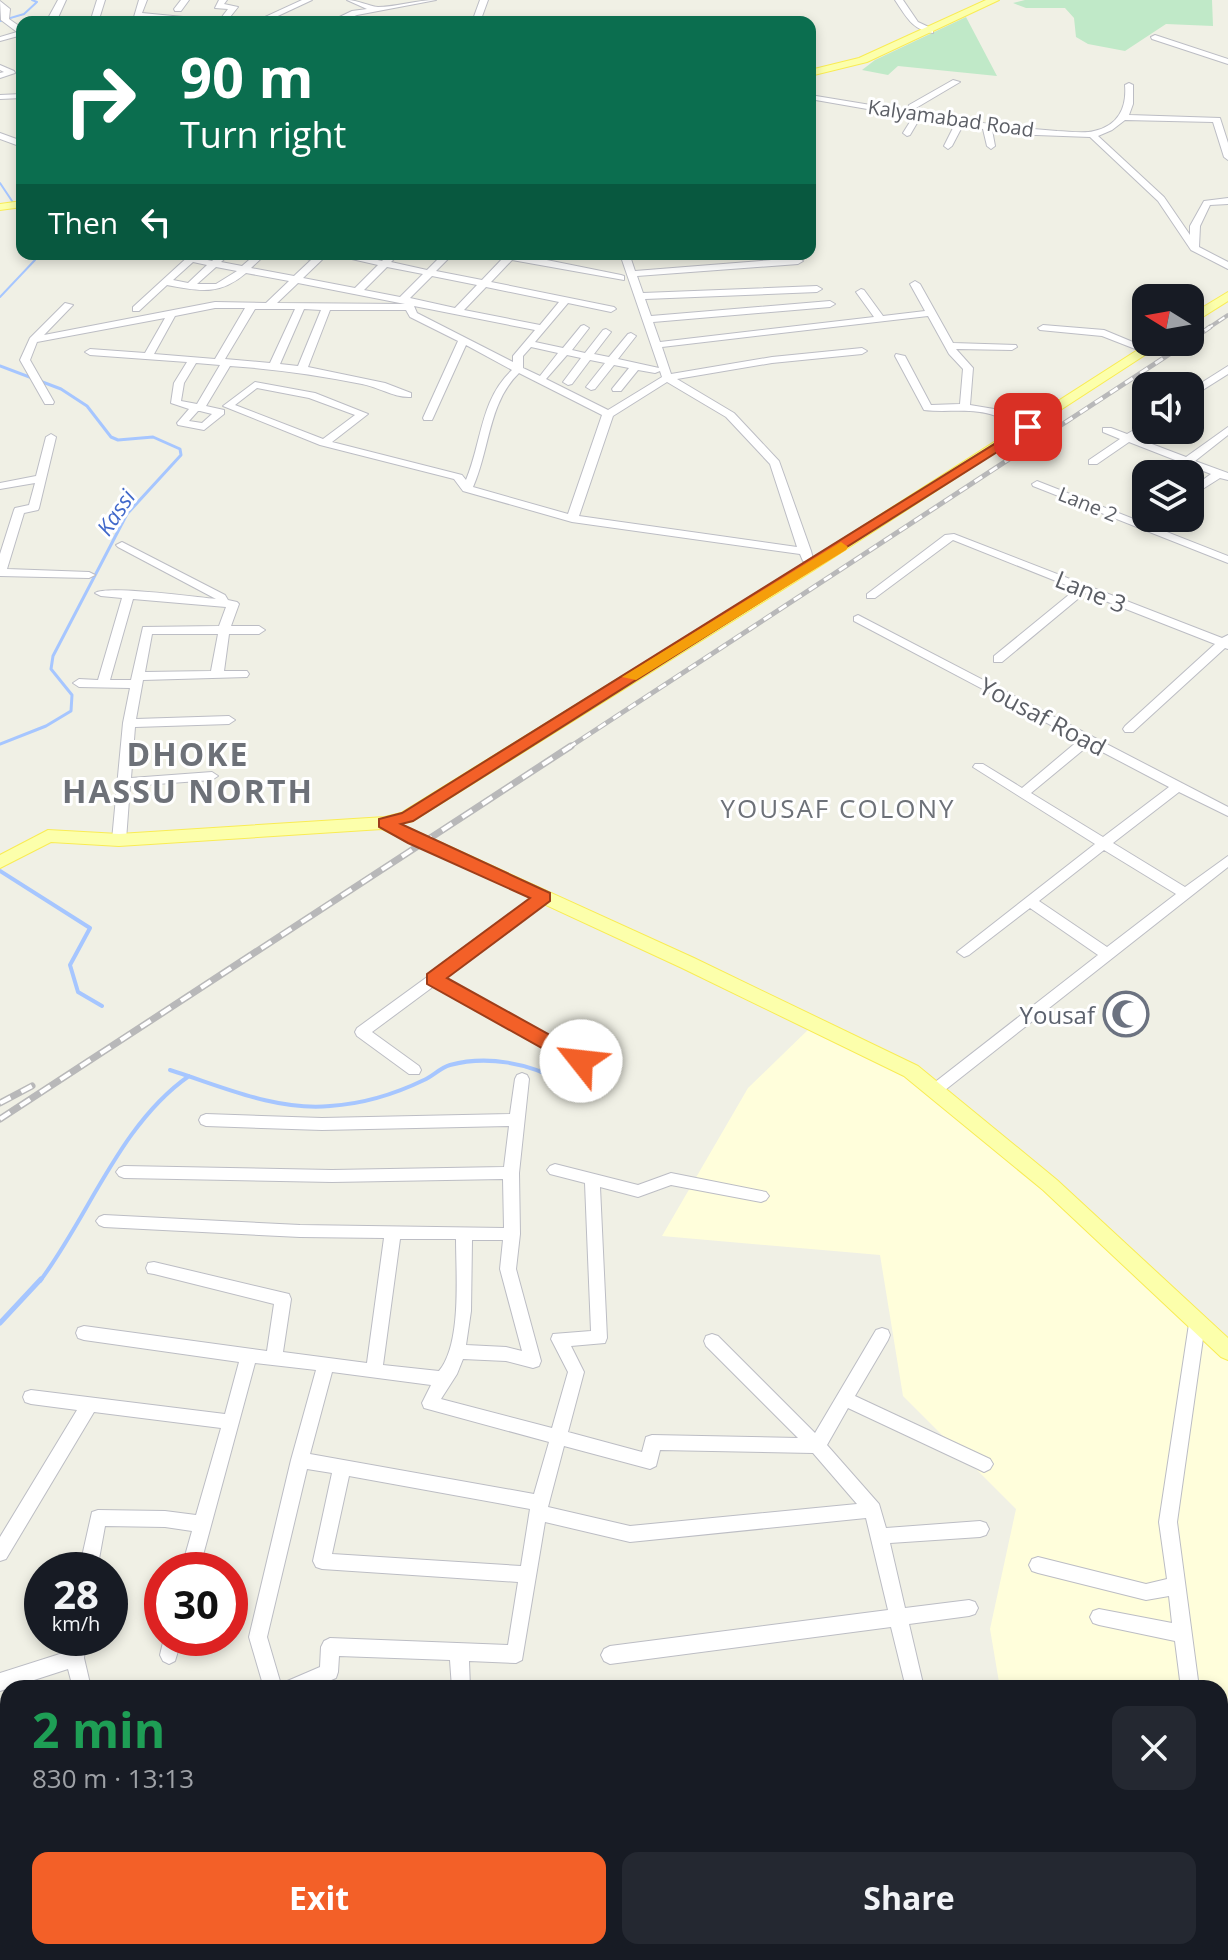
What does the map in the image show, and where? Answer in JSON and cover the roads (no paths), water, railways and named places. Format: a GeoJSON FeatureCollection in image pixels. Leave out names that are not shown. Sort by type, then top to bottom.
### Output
{"type":"FeatureCollection","features":[{"type":"Feature","properties":{"kind":"main road"},"geometry":{"type":"LineString","coordinates":[[816,72],[863,60],[994,0]]}},
{"type":"Feature","properties":{"kind":"main road"},"geometry":{"type":"LineString","coordinates":[[1204,312],[1228,296]]}},
{"type":"Feature","properties":{"kind":"main road"},"geometry":{"type":"LineString","coordinates":[[8,854],[48,836],[119,840],[385,823],[407,817],[809,567],[1138,356]]}},
{"type":"Feature","properties":{"kind":"main road"},"geometry":{"type":"LineString","coordinates":[[385,823],[890,1061],[935,1090],[1050,1185],[1228,1351]]}},
{"type":"Feature","properties":{"kind":"street"},"geometry":{"type":"LineString","coordinates":[[96,16],[101,0]]}},
{"type":"Feature","properties":{"kind":"street"},"geometry":{"type":"LineString","coordinates":[[143,0],[137,15],[148,16]]}},
{"type":"Feature","properties":{"kind":"street"},"geometry":{"type":"LineString","coordinates":[[178,9],[185,0]]}},
{"type":"Feature","properties":{"kind":"street"},"geometry":{"type":"LineString","coordinates":[[223,0],[218,6],[234,7],[227,16]]}},
{"type":"Feature","properties":{"kind":"street"},"geometry":{"type":"LineString","coordinates":[[272,16],[308,0]]}},
{"type":"Feature","properties":{"kind":"street"},"geometry":{"type":"LineString","coordinates":[[351,0],[375,9]]}},
{"type":"Feature","properties":{"kind":"street"},"geometry":{"type":"LineString","coordinates":[[352,16],[375,9],[432,0]]}},
{"type":"Feature","properties":{"kind":"street"},"geometry":{"type":"LineString","coordinates":[[899,0],[915,24],[930,31]]}},
{"type":"Feature","properties":{"kind":"street"},"geometry":{"type":"LineString","coordinates":[[0,3],[6,9],[7,22],[16,28]]}},
{"type":"Feature","properties":{"kind":"street"},"geometry":{"type":"LineString","coordinates":[[1155,37],[1228,62]]}},
{"type":"Feature","properties":{"kind":"street"},"geometry":{"type":"LineString","coordinates":[[0,67],[11,73],[0,76]]}},
{"type":"Feature","properties":{"kind":"street"},"geometry":{"type":"LineString","coordinates":[[907,133],[914,114],[912,107],[956,82]]}},
{"type":"Feature","properties":{"kind":"street"},"geometry":{"type":"LineString","coordinates":[[1092,135],[1111,130],[1125,117],[1132,98],[1129,85]]}},
{"type":"Feature","properties":{"kind":"street","name":"Kalyamabad Road"},"geometry":{"type":"LineString","coordinates":[[816,98],[987,127],[1092,135]]}},
{"type":"Feature","properties":{"kind":"street"},"geometry":{"type":"LineString","coordinates":[[1125,117],[1217,120],[1228,157]]}},
{"type":"Feature","properties":{"kind":"street"},"geometry":{"type":"LineString","coordinates":[[948,146],[960,122]]}},
{"type":"Feature","properties":{"kind":"street"},"geometry":{"type":"LineString","coordinates":[[987,127],[991,146]]}},
{"type":"Feature","properties":{"kind":"street"},"geometry":{"type":"LineString","coordinates":[[1092,135],[1161,199],[1182,235],[1194,248],[1228,266]]}},
{"type":"Feature","properties":{"kind":"street"},"geometry":{"type":"LineString","coordinates":[[1194,248],[1195,226],[1207,203],[1228,201]]}},
{"type":"Feature","properties":{"kind":"street"},"geometry":{"type":"LineString","coordinates":[[136,309],[190,260]]}},
{"type":"Feature","properties":{"kind":"street"},"geometry":{"type":"LineString","coordinates":[[204,260],[542,328]]}},
{"type":"Feature","properties":{"kind":"street"},"geometry":{"type":"LineString","coordinates":[[190,286],[218,260]]}},
{"type":"Feature","properties":{"kind":"street"},"geometry":{"type":"LineString","coordinates":[[165,282],[202,288],[224,287],[255,260]]}},
{"type":"Feature","properties":{"kind":"street"},"geometry":{"type":"LineString","coordinates":[[269,305],[317,260]]}},
{"type":"Feature","properties":{"kind":"street"},"geometry":{"type":"LineString","coordinates":[[365,260],[611,309]]}},
{"type":"Feature","properties":{"kind":"street"},"geometry":{"type":"LineString","coordinates":[[357,292],[389,260]]}},
{"type":"Feature","properties":{"kind":"street"},"geometry":{"type":"LineString","coordinates":[[408,303],[442,260]]}},
{"type":"Feature","properties":{"kind":"street"},"geometry":{"type":"LineString","coordinates":[[458,311],[505,260]]}},
{"type":"Feature","properties":{"kind":"street"},"geometry":{"type":"LineString","coordinates":[[538,260],[627,276],[798,261]]}},
{"type":"Feature","properties":{"kind":"street"},"geometry":{"type":"LineString","coordinates":[[625,260],[627,276],[640,296],[667,378],[730,415],[775,463],[809,567]]}},
{"type":"Feature","properties":{"kind":"street"},"geometry":{"type":"LineString","coordinates":[[915,284],[950,346],[968,368],[967,407]]}},
{"type":"Feature","properties":{"kind":"street"},"geometry":{"type":"LineString","coordinates":[[185,304],[202,288]]}},
{"type":"Feature","properties":{"kind":"street"},"geometry":{"type":"LineString","coordinates":[[640,296],[817,289]]}},
{"type":"Feature","properties":{"kind":"street"},"geometry":{"type":"LineString","coordinates":[[861,292],[880,319]]}},
{"type":"Feature","properties":{"kind":"street"},"geometry":{"type":"LineString","coordinates":[[518,369],[518,356],[566,300]]}},
{"type":"Feature","properties":{"kind":"street"},"geometry":{"type":"LineString","coordinates":[[33,340],[107,329],[215,305],[408,303]]}},
{"type":"Feature","properties":{"kind":"street"},"geometry":{"type":"LineString","coordinates":[[408,303],[413,315],[608,414]]}},
{"type":"Feature","properties":{"kind":"street"},"geometry":{"type":"LineString","coordinates":[[648,319],[830,304]]}},
{"type":"Feature","properties":{"kind":"street"},"geometry":{"type":"LineString","coordinates":[[49,402],[25,360],[33,340],[68,305]]}},
{"type":"Feature","properties":{"kind":"street"},"geometry":{"type":"LineString","coordinates":[[193,360],[179,383],[176,403],[198,408],[252,305]]}},
{"type":"Feature","properties":{"kind":"street"},"geometry":{"type":"LineString","coordinates":[[274,366],[301,306]]}},
{"type":"Feature","properties":{"kind":"street"},"geometry":{"type":"LineString","coordinates":[[302,369],[327,306]]}},
{"type":"Feature","properties":{"kind":"street"},"geometry":{"type":"LineString","coordinates":[[148,356],[172,313]]}},
{"type":"Feature","properties":{"kind":"street"},"geometry":{"type":"LineString","coordinates":[[657,345],[931,313]]}},
{"type":"Feature","properties":{"kind":"street"},"geometry":{"type":"LineString","coordinates":[[545,376],[584,328]]}},
{"type":"Feature","properties":{"kind":"street"},"geometry":{"type":"LineString","coordinates":[[1043,328],[1104,333],[1132,340]]}},
{"type":"Feature","properties":{"kind":"street"},"geometry":{"type":"LineString","coordinates":[[568,382],[606,332]]}},
{"type":"Feature","properties":{"kind":"street"},"geometry":{"type":"LineString","coordinates":[[591,387],[631,336]]}},
{"type":"Feature","properties":{"kind":"street"},"geometry":{"type":"LineString","coordinates":[[428,418],[463,340]]}},
{"type":"Feature","properties":{"kind":"street"},"geometry":{"type":"LineString","coordinates":[[529,344],[655,370]]}},
{"type":"Feature","properties":{"kind":"street"},"geometry":{"type":"LineString","coordinates":[[950,346],[1012,347]]}},
{"type":"Feature","properties":{"kind":"street"},"geometry":{"type":"LineString","coordinates":[[572,519],[608,414],[667,378],[772,360],[862,351]]}},
{"type":"Feature","properties":{"kind":"street"},"geometry":{"type":"LineString","coordinates":[[90,352],[302,369],[381,385],[407,395]]}},
{"type":"Feature","properties":{"kind":"street"},"geometry":{"type":"LineString","coordinates":[[900,356],[928,408],[967,407],[996,412],[1028,427]]}},
{"type":"Feature","properties":{"kind":"street"},"geometry":{"type":"LineString","coordinates":[[617,389],[636,366]]}},
{"type":"Feature","properties":{"kind":"street"},"geometry":{"type":"LineString","coordinates":[[467,489],[477,471],[483,426],[507,377],[518,369]]}},
{"type":"Feature","properties":{"kind":"street"},"geometry":{"type":"LineString","coordinates":[[1204,385],[1228,369]]}},
{"type":"Feature","properties":{"kind":"street"},"geometry":{"type":"LineString","coordinates":[[324,443],[363,414],[311,395],[255,385],[228,406],[296,429],[324,443],[458,477],[467,489],[572,519],[805,551]]}},
{"type":"Feature","properties":{"kind":"street"},"geometry":{"type":"LineString","coordinates":[[1107,430],[1185,460]]}},
{"type":"Feature","properties":{"kind":"street"},"geometry":{"type":"LineString","coordinates":[[1189,460],[1228,430]]}},
{"type":"Feature","properties":{"kind":"street"},"geometry":{"type":"LineString","coordinates":[[1093,462],[1132,435]]}},
{"type":"Feature","properties":{"kind":"street"},"geometry":{"type":"LineString","coordinates":[[51,437],[34,508],[19,510],[0,572],[89,575]]}},
{"type":"Feature","properties":{"kind":"street"},"geometry":{"type":"LineString","coordinates":[[1204,467],[1223,475]]}},
{"type":"Feature","properties":{"kind":"street"},"geometry":{"type":"LineString","coordinates":[[1204,486],[1223,475]]}},
{"type":"Feature","properties":{"kind":"street"},"geometry":{"type":"LineString","coordinates":[[0,486],[40,479]]}},
{"type":"Feature","properties":{"kind":"street","name":"Lane 2"},"geometry":{"type":"LineString","coordinates":[[1037,484],[1228,560]]}},
{"type":"Feature","properties":{"kind":"street","name":"Lane 3"},"geometry":{"type":"LineString","coordinates":[[871,596],[949,537],[954,537],[1226,642]]}},
{"type":"Feature","properties":{"kind":"street"},"geometry":{"type":"LineString","coordinates":[[122,545],[221,597],[222,602]]}},
{"type":"Feature","properties":{"kind":"street"},"geometry":{"type":"LineString","coordinates":[[998,659],[1084,588]]}},
{"type":"Feature","properties":{"kind":"street"},"geometry":{"type":"LineString","coordinates":[[101,593],[233,604],[224,630],[217,674]]}},
{"type":"Feature","properties":{"kind":"street"},"geometry":{"type":"LineString","coordinates":[[103,683],[129,594]]}},
{"type":"Feature","properties":{"kind":"street","name":"Yousaf Road"},"geometry":{"type":"LineString","coordinates":[[858,619],[1228,812]]}},
{"type":"Feature","properties":{"kind":"street"},"geometry":{"type":"LineString","coordinates":[[119,629],[259,630]]}},
{"type":"Feature","properties":{"kind":"street"},"geometry":{"type":"LineString","coordinates":[[119,840],[129,723],[147,630]]}},
{"type":"Feature","properties":{"kind":"street"},"geometry":{"type":"LineString","coordinates":[[1129,729],[1226,642]]}},
{"type":"Feature","properties":{"kind":"street"},"geometry":{"type":"LineString","coordinates":[[79,683],[243,674]]}},
{"type":"Feature","properties":{"kind":"street"},"geometry":{"type":"LineString","coordinates":[[129,723],[229,720]]}},
{"type":"Feature","properties":{"kind":"street"},"geometry":{"type":"LineString","coordinates":[[1022,794],[1088,739]]}},
{"type":"Feature","properties":{"kind":"street"},"geometry":{"type":"LineString","coordinates":[[979,767],[1184,893]]}},
{"type":"Feature","properties":{"kind":"street"},"geometry":{"type":"LineString","coordinates":[[126,782],[212,776]]}},
{"type":"Feature","properties":{"kind":"street"},"geometry":{"type":"LineString","coordinates":[[964,952],[1178,786]]}},
{"type":"Feature","properties":{"kind":"street"},"geometry":{"type":"LineString","coordinates":[[935,1090],[1228,860]]}},
{"type":"Feature","properties":{"kind":"street"},"geometry":{"type":"LineString","coordinates":[[414,1070],[362,1032],[544,897]]}},
{"type":"Feature","properties":{"kind":"street"},"geometry":{"type":"LineString","coordinates":[[1031,902],[1107,954]]}},
{"type":"Feature","properties":{"kind":"street"},"geometry":{"type":"LineString","coordinates":[[434,979],[581,1061]]}},
{"type":"Feature","properties":{"kind":"street"},"geometry":{"type":"LineString","coordinates":[[457,1352],[506,1354],[533,1361],[508,1269],[512,1234],[511,1173],[522,1079]]}},
{"type":"Feature","properties":{"kind":"street"},"geometry":{"type":"LineString","coordinates":[[206,1120],[322,1124],[516,1120]]}},
{"type":"Feature","properties":{"kind":"street"},"geometry":{"type":"LineString","coordinates":[[555,1170],[638,1191],[671,1179],[761,1196]]}},
{"type":"Feature","properties":{"kind":"street"},"geometry":{"type":"LineString","coordinates":[[124,1172],[332,1176],[511,1173]]}},
{"type":"Feature","properties":{"kind":"street"},"geometry":{"type":"LineString","coordinates":[[310,1680],[329,1672],[330,1647],[516,1654],[540,1508],[576,1372],[559,1339],[599,1338],[592,1179]]}},
{"type":"Feature","properties":{"kind":"street"},"geometry":{"type":"LineString","coordinates":[[104,1221],[300,1231],[512,1234]]}},
{"type":"Feature","properties":{"kind":"street"},"geometry":{"type":"LineString","coordinates":[[374,1370],[393,1232]]}},
{"type":"Feature","properties":{"kind":"street"},"geometry":{"type":"LineString","coordinates":[[464,1233],[457,1352],[451,1373],[443,1379],[430,1403],[650,1461],[652,1442],[817,1446]]}},
{"type":"Feature","properties":{"kind":"street"},"geometry":{"type":"LineString","coordinates":[[154,1268],[283,1299],[274,1358]]}},
{"type":"Feature","properties":{"kind":"street"},"geometry":{"type":"LineString","coordinates":[[1189,1680],[1168,1522],[1197,1324]]}},
{"type":"Feature","properties":{"kind":"street"},"geometry":{"type":"LineString","coordinates":[[84,1333],[443,1379]]}},
{"type":"Feature","properties":{"kind":"street"},"geometry":{"type":"LineString","coordinates":[[817,1446],[882,1335]]}},
{"type":"Feature","properties":{"kind":"street"},"geometry":{"type":"LineString","coordinates":[[712,1341],[817,1446],[873,1510],[913,1680]]}},
{"type":"Feature","properties":{"kind":"street"},"geometry":{"type":"LineString","coordinates":[[195,1552],[228,1422],[249,1356]]}},
{"type":"Feature","properties":{"kind":"street"},"geometry":{"type":"LineString","coordinates":[[271,1680],[258,1637],[326,1364]]}},
{"type":"Feature","properties":{"kind":"street"},"geometry":{"type":"LineString","coordinates":[[31,1397],[228,1422]]}},
{"type":"Feature","properties":{"kind":"street"},"geometry":{"type":"LineString","coordinates":[[845,1399],[984,1464]]}},
{"type":"Feature","properties":{"kind":"street"},"geometry":{"type":"LineString","coordinates":[[0,1553],[90,1404]]}},
{"type":"Feature","properties":{"kind":"street"},"geometry":{"type":"LineString","coordinates":[[300,1460],[540,1508],[630,1534],[873,1510]]}},
{"type":"Feature","properties":{"kind":"street"},"geometry":{"type":"LineString","coordinates":[[342,1468],[322,1561],[528,1575]]}},
{"type":"Feature","properties":{"kind":"street"},"geometry":{"type":"LineString","coordinates":[[91,1552],[98,1518],[165,1519],[202,1524]]}},
{"type":"Feature","properties":{"kind":"street"},"geometry":{"type":"LineString","coordinates":[[881,1536],[980,1529]]}},
{"type":"Feature","properties":{"kind":"street"},"geometry":{"type":"LineString","coordinates":[[1038,1565],[1146,1592],[1175,1586]]}},
{"type":"Feature","properties":{"kind":"street"},"geometry":{"type":"LineString","coordinates":[[610,1655],[969,1608]]}},
{"type":"Feature","properties":{"kind":"street"},"geometry":{"type":"LineString","coordinates":[[1099,1617],[1183,1634]]}},
{"type":"Feature","properties":{"kind":"street"},"geometry":{"type":"LineString","coordinates":[[459,1652],[461,1680]]}},
{"type":"Feature","properties":{"kind":"street"},"geometry":{"type":"LineString","coordinates":[[6,1680],[75,1658],[80,1680]]}},
{"type":"Feature","properties":{"kind":"waterway","name":"Kassi"},"geometry":{"type":"LineString","coordinates":[[17,16],[37,2],[32,0]]}},
{"type":"Feature","properties":{"kind":"waterway","name":"Kassi"},"geometry":{"type":"LineString","coordinates":[[0,21],[16,16]]}},
{"type":"Feature","properties":{"kind":"waterway","name":"Kassi"},"geometry":{"type":"LineString","coordinates":[[0,183],[16,207]]}},
{"type":"Feature","properties":{"kind":"waterway","name":"Kassi"},"geometry":{"type":"LineString","coordinates":[[0,297],[35,260]]}},
{"type":"Feature","properties":{"kind":"waterway","name":"Kassi"},"geometry":{"type":"LineString","coordinates":[[0,366],[61,389],[87,406],[111,437],[118,440],[153,437],[180,449],[181,455],[127,514],[53,656],[51,669],[72,695],[71,711],[46,726],[0,744]]}},
{"type":"Feature","properties":{"kind":"waterway","name":"Kassi"},"geometry":{"type":"LineString","coordinates":[[0,871],[90,928],[70,965],[78,992],[102,1006]]}},
{"type":"Feature","properties":{"kind":"waterway","name":"Kassi"},"geometry":{"type":"LineString","coordinates":[[189,1076],[248,1096],[309,1107],[378,1098],[413,1085],[446,1066],[464,1062],[508,1063],[536,1070],[562,1082]]}},
{"type":"Feature","properties":{"kind":"waterway","name":"Kassi"},"geometry":{"type":"LineString","coordinates":[[170,1070],[189,1076]]}},
{"type":"Feature","properties":{"kind":"waterway"},"geometry":{"type":"LineString","coordinates":[[40,1281],[124,1145],[165,1096],[189,1076]]}},
{"type":"Feature","properties":{"kind":"waterway"},"geometry":{"type":"LineString","coordinates":[[0,1323],[41,1279]]}},
{"type":"Feature","properties":{"kind":"railway"},"geometry":{"type":"LineString","coordinates":[[1210,327],[1228,315]]}},
{"type":"Feature","properties":{"kind":"railway"},"geometry":{"type":"LineString","coordinates":[[1204,331],[1210,327]]}},
{"type":"Feature","properties":{"kind":"railway"},"geometry":{"type":"LineString","coordinates":[[568,748],[1167,356]]}},
{"type":"Feature","properties":{"kind":"railway"},"geometry":{"type":"LineString","coordinates":[[0,1119],[571,746]]}},
{"type":"Feature","properties":{"kind":"railway"},"geometry":{"type":"LineString","coordinates":[[0,1103],[32,1086]]}},
{"type":"Feature","properties":{"kind":"place","name":"Yousaf"},"geometry":{"type":"Point","coordinates":[1126,1014]}},
{"type":"Feature","properties":{"kind":"district","name":"DHOKE HASSU NORTH"},"geometry":{"type":"Point","coordinates":[188,772]}},
{"type":"Feature","properties":{"kind":"district","name":"YOUSAF COLONY"},"geometry":{"type":"Point","coordinates":[838,808]}}]}
